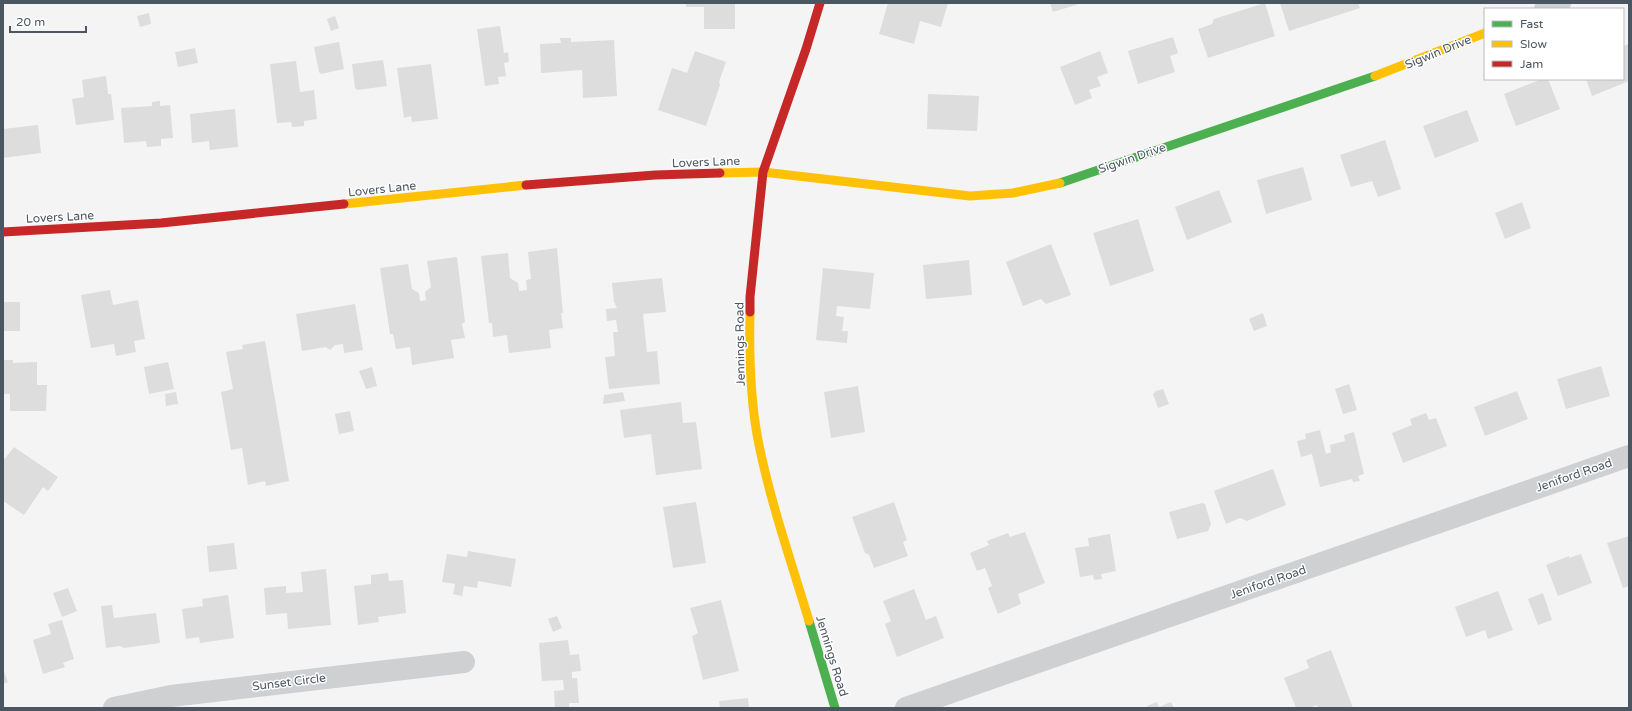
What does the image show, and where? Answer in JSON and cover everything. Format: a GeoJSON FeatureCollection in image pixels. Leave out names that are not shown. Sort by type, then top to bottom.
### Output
{"type":"FeatureCollection","features":[{"type":"Feature","properties":{"kind":"street","name":"Jennings Road"},"geometry":{"type":"LineString","coordinates":[[820,3],[806,49],[763,172],[751,290],[750,366],[758,439],[779,523],[835,708]]}},
{"type":"Feature","properties":{"kind":"street"},"geometry":{"type":"LineString","coordinates":[[1548,8],[1560,3]]}},
{"type":"Feature","properties":{"kind":"street","name":"Sigwin Drive"},"geometry":{"type":"LineString","coordinates":[[763,172],[970,196],[1012,193],[1043,188],[1382,74],[1484,33]]}},
{"type":"Feature","properties":{"kind":"street","name":"Lovers Lane"},"geometry":{"type":"LineString","coordinates":[[3,232],[161,223],[545,184],[656,175],[763,172]]}},
{"type":"Feature","properties":{"kind":"street","name":"Jeniford Road"},"geometry":{"type":"LineString","coordinates":[[906,708],[1629,456]]}},
{"type":"Feature","properties":{"kind":"street","name":"Sunset Circle"},"geometry":{"type":"LineString","coordinates":[[114,708],[172,696],[464,662]]}},
{"type":"Feature","properties":{"kind":"building"},"geometry":{"type":"Polygon","coordinates":[[[686,3],[735,3],[735,29],[704,29],[704,7],[686,7],[686,3]]]}},
{"type":"Feature","properties":{"kind":"building"},"geometry":{"type":"Polygon","coordinates":[[[888,3],[948,3],[941,27],[920,21],[914,44],[879,34],[888,3]]]}},
{"type":"Feature","properties":{"kind":"building"},"geometry":{"type":"Polygon","coordinates":[[[1050,3],[1082,3],[1053,12],[1050,3]]]}},
{"type":"Feature","properties":{"kind":"building"},"geometry":{"type":"Polygon","coordinates":[[[1265,3],[1275,36],[1208,58],[1198,29],[1212,24],[1214,19],[1265,3]]]}},
{"type":"Feature","properties":{"kind":"building"},"geometry":{"type":"Polygon","coordinates":[[[1280,3],[1358,3],[1360,8],[1289,31],[1280,3]]]}},
{"type":"Feature","properties":{"kind":"building"},"geometry":{"type":"Polygon","coordinates":[[[149,13],[151,24],[140,27],[137,16],[149,13]]]}},
{"type":"Feature","properties":{"kind":"building"},"geometry":{"type":"Polygon","coordinates":[[[335,16],[339,28],[331,31],[327,19],[335,16]]]}},
{"type":"Feature","properties":{"kind":"building"},"geometry":{"type":"Polygon","coordinates":[[[500,26],[504,53],[508,52],[509,62],[504,63],[506,76],[498,77],[499,84],[485,86],[477,29],[500,26]]]}},
{"type":"Feature","properties":{"kind":"building"},"geometry":{"type":"Polygon","coordinates":[[[1173,37],[1178,53],[1170,56],[1175,72],[1138,84],[1128,51],[1173,37]]]}},
{"type":"Feature","properties":{"kind":"building"},"geometry":{"type":"Polygon","coordinates":[[[560,38],[571,38],[571,42],[614,40],[617,96],[583,98],[582,70],[541,73],[540,44],[561,43],[560,38]]]}},
{"type":"Feature","properties":{"kind":"building"},"geometry":{"type":"Polygon","coordinates":[[[339,42],[344,69],[321,74],[319,72],[314,47],[339,42]]]}},
{"type":"Feature","properties":{"kind":"building"},"geometry":{"type":"Polygon","coordinates":[[[1629,44],[1629,81],[1592,96],[1586,80],[1624,80],[1624,46],[1629,44]]]}},
{"type":"Feature","properties":{"kind":"building"},"geometry":{"type":"Polygon","coordinates":[[[195,48],[198,63],[178,67],[175,52],[195,48]]]}},
{"type":"Feature","properties":{"kind":"building"},"geometry":{"type":"Polygon","coordinates":[[[695,51],[726,62],[706,126],[658,110],[672,68],[687,73],[695,51]]]}},
{"type":"Feature","properties":{"kind":"building"},"geometry":{"type":"Polygon","coordinates":[[[1100,51],[1108,73],[1097,77],[1101,86],[1089,90],[1092,98],[1075,105],[1060,67],[1100,51]]]}},
{"type":"Feature","properties":{"kind":"building"},"geometry":{"type":"Polygon","coordinates":[[[383,60],[387,86],[358,90],[355,88],[352,64],[383,60]]]}},
{"type":"Feature","properties":{"kind":"building"},"geometry":{"type":"Polygon","coordinates":[[[296,61],[300,92],[314,90],[317,119],[304,121],[304,126],[292,127],[291,122],[277,123],[270,64],[296,61]]]}},
{"type":"Feature","properties":{"kind":"building"},"geometry":{"type":"Polygon","coordinates":[[[431,64],[438,119],[412,122],[411,116],[404,118],[397,68],[431,64]]]}},
{"type":"Feature","properties":{"kind":"building"},"geometry":{"type":"Polygon","coordinates":[[[106,76],[108,94],[111,94],[114,120],[76,125],[72,99],[84,97],[82,80],[106,76]]]}},
{"type":"Feature","properties":{"kind":"building"},"geometry":{"type":"Polygon","coordinates":[[[1539,80],[1548,80],[1560,109],[1516,126],[1504,94],[1539,80]]]}},
{"type":"Feature","properties":{"kind":"building"},"geometry":{"type":"Polygon","coordinates":[[[928,94],[979,96],[977,131],[927,129],[928,94]]]}},
{"type":"Feature","properties":{"kind":"building"},"geometry":{"type":"Polygon","coordinates":[[[160,101],[160,106],[170,105],[173,138],[161,139],[161,146],[147,147],[146,141],[124,143],[121,108],[152,106],[152,102],[160,101]]]}},
{"type":"Feature","properties":{"kind":"building"},"geometry":{"type":"Polygon","coordinates":[[[235,109],[238,147],[210,150],[209,141],[192,143],[190,114],[235,109]]]}},
{"type":"Feature","properties":{"kind":"building"},"geometry":{"type":"Polygon","coordinates":[[[1467,110],[1479,141],[1435,158],[1423,126],[1467,110]]]}},
{"type":"Feature","properties":{"kind":"building"},"geometry":{"type":"Polygon","coordinates":[[[38,125],[41,153],[3,158],[3,129],[38,125]]]}},
{"type":"Feature","properties":{"kind":"building"},"geometry":{"type":"Polygon","coordinates":[[[1385,140],[1401,189],[1378,197],[1372,181],[1351,187],[1340,155],[1385,140]]]}},
{"type":"Feature","properties":{"kind":"building"},"geometry":{"type":"Polygon","coordinates":[[[1303,167],[1312,200],[1266,214],[1257,180],[1303,167]]]}},
{"type":"Feature","properties":{"kind":"building"},"geometry":{"type":"Polygon","coordinates":[[[1219,190],[1232,222],[1187,240],[1175,207],[1219,190]]]}},
{"type":"Feature","properties":{"kind":"building"},"geometry":{"type":"Polygon","coordinates":[[[1522,202],[1531,228],[1505,239],[1495,213],[1522,202]]]}},
{"type":"Feature","properties":{"kind":"building"},"geometry":{"type":"Polygon","coordinates":[[[1138,219],[1154,271],[1110,286],[1093,233],[1138,219]]]}},
{"type":"Feature","properties":{"kind":"building"},"geometry":{"type":"Polygon","coordinates":[[[1051,244],[1071,295],[1046,304],[1041,299],[1023,306],[1006,262],[1051,244]]]}},
{"type":"Feature","properties":{"kind":"building"},"geometry":{"type":"Polygon","coordinates":[[[557,248],[563,328],[549,330],[551,348],[509,353],[507,335],[493,337],[492,323],[489,323],[481,256],[508,253],[510,278],[518,283],[519,291],[527,290],[526,280],[531,279],[528,252],[557,248]]]}},
{"type":"Feature","properties":{"kind":"building"},"geometry":{"type":"Polygon","coordinates":[[[457,257],[465,322],[462,324],[465,338],[451,340],[454,358],[412,365],[410,347],[396,349],[393,334],[390,334],[380,268],[408,264],[412,289],[419,293],[420,301],[426,300],[425,292],[431,287],[427,261],[457,257]]]}},
{"type":"Feature","properties":{"kind":"building"},"geometry":{"type":"Polygon","coordinates":[[[969,260],[972,295],[926,299],[923,265],[969,260]]]}},
{"type":"Feature","properties":{"kind":"building"},"geometry":{"type":"Polygon","coordinates":[[[823,268],[874,273],[870,309],[837,306],[836,316],[844,317],[842,331],[848,331],[847,343],[816,340],[823,268]]]}},
{"type":"Feature","properties":{"kind":"building"},"geometry":{"type":"Polygon","coordinates":[[[662,278],[666,312],[643,314],[647,352],[657,351],[660,384],[609,389],[605,357],[615,356],[613,332],[618,332],[616,320],[607,321],[606,309],[617,308],[614,302],[612,283],[662,278]]]}},
{"type":"Feature","properties":{"kind":"building"},"geometry":{"type":"Polygon","coordinates":[[[110,290],[113,305],[138,300],[145,339],[134,341],[136,352],[116,356],[114,344],[91,348],[81,295],[110,290]]]}},
{"type":"Feature","properties":{"kind":"building"},"geometry":{"type":"Polygon","coordinates":[[[3,302],[20,302],[20,331],[3,331],[3,302]]]}},
{"type":"Feature","properties":{"kind":"building"},"geometry":{"type":"Polygon","coordinates":[[[355,304],[363,350],[344,353],[343,344],[335,345],[330,350],[326,347],[302,351],[296,314],[355,304]]]}},
{"type":"Feature","properties":{"kind":"building"},"geometry":{"type":"Polygon","coordinates":[[[1263,313],[1267,326],[1254,331],[1249,319],[1263,313]]]}},
{"type":"Feature","properties":{"kind":"building"},"geometry":{"type":"Polygon","coordinates":[[[265,341],[289,481],[266,486],[265,481],[248,485],[242,448],[231,450],[221,392],[233,389],[226,352],[243,349],[242,345],[265,341]]]}},
{"type":"Feature","properties":{"kind":"building"},"geometry":{"type":"Polygon","coordinates":[[[3,360],[13,360],[13,363],[37,362],[37,385],[47,385],[46,411],[10,411],[10,394],[3,394],[3,360]]]}},
{"type":"Feature","properties":{"kind":"building"},"geometry":{"type":"Polygon","coordinates":[[[168,362],[174,389],[149,394],[144,367],[168,362]]]}},
{"type":"Feature","properties":{"kind":"building"},"geometry":{"type":"Polygon","coordinates":[[[1601,366],[1610,396],[1566,409],[1557,379],[1601,366]]]}},
{"type":"Feature","properties":{"kind":"building"},"geometry":{"type":"Polygon","coordinates":[[[372,367],[377,386],[366,389],[359,371],[372,367]]]}},
{"type":"Feature","properties":{"kind":"building"},"geometry":{"type":"Polygon","coordinates":[[[1349,384],[1357,410],[1343,414],[1335,389],[1349,384]]]}},
{"type":"Feature","properties":{"kind":"building"},"geometry":{"type":"Polygon","coordinates":[[[858,386],[865,432],[831,438],[824,392],[858,386]]]}},
{"type":"Feature","properties":{"kind":"building"},"geometry":{"type":"Polygon","coordinates":[[[1163,389],[1169,404],[1158,408],[1153,394],[1156,391],[1163,389]]]}},
{"type":"Feature","properties":{"kind":"building"},"geometry":{"type":"Polygon","coordinates":[[[1517,391],[1528,419],[1485,436],[1474,407],[1517,391]]]}},
{"type":"Feature","properties":{"kind":"building"},"geometry":{"type":"Polygon","coordinates":[[[176,392],[178,404],[166,406],[165,394],[176,392]]]}},
{"type":"Feature","properties":{"kind":"building"},"geometry":{"type":"Polygon","coordinates":[[[623,392],[625,401],[603,404],[604,395],[623,392]]]}},
{"type":"Feature","properties":{"kind":"building"},"geometry":{"type":"Polygon","coordinates":[[[681,402],[683,423],[696,422],[702,469],[656,475],[651,434],[624,438],[620,410],[681,402]]]}},
{"type":"Feature","properties":{"kind":"building"},"geometry":{"type":"Polygon","coordinates":[[[350,411],[354,431],[339,434],[335,414],[350,411]]]}},
{"type":"Feature","properties":{"kind":"building"},"geometry":{"type":"Polygon","coordinates":[[[1426,413],[1429,420],[1436,418],[1447,446],[1403,463],[1392,433],[1412,425],[1410,419],[1426,413]]]}},
{"type":"Feature","properties":{"kind":"building"},"geometry":{"type":"Polygon","coordinates":[[[1320,430],[1326,454],[1331,452],[1330,445],[1345,441],[1344,435],[1354,432],[1364,474],[1358,476],[1360,481],[1353,482],[1352,479],[1320,487],[1312,454],[1301,457],[1297,441],[1306,439],[1305,434],[1320,430]]]}},
{"type":"Feature","properties":{"kind":"building"},"geometry":{"type":"Polygon","coordinates":[[[14,447],[58,477],[48,491],[43,487],[24,515],[3,501],[3,461],[14,447]]]}},
{"type":"Feature","properties":{"kind":"building"},"geometry":{"type":"Polygon","coordinates":[[[1273,469],[1286,505],[1247,521],[1240,518],[1226,524],[1214,491],[1273,469]]]}},
{"type":"Feature","properties":{"kind":"building"},"geometry":{"type":"Polygon","coordinates":[[[696,502],[706,563],[673,568],[663,507],[696,502]]]}},
{"type":"Feature","properties":{"kind":"building"},"geometry":{"type":"Polygon","coordinates":[[[894,502],[907,540],[903,542],[908,556],[874,568],[869,555],[865,553],[852,517],[894,502]]]}},
{"type":"Feature","properties":{"kind":"building"},"geometry":{"type":"Polygon","coordinates":[[[1202,503],[1205,504],[1211,524],[1208,531],[1177,539],[1169,512],[1202,503]]]}},
{"type":"Feature","properties":{"kind":"building"},"geometry":{"type":"Polygon","coordinates":[[[1025,532],[1045,583],[1018,594],[1021,604],[998,614],[988,588],[992,586],[985,568],[977,571],[970,553],[989,545],[987,541],[1008,533],[1010,537],[1025,532]]]}},
{"type":"Feature","properties":{"kind":"building"},"geometry":{"type":"Polygon","coordinates":[[[1110,534],[1116,571],[1101,574],[1102,579],[1094,580],[1093,575],[1080,577],[1075,548],[1089,546],[1088,538],[1110,534]]]}},
{"type":"Feature","properties":{"kind":"building"},"geometry":{"type":"Polygon","coordinates":[[[1629,536],[1629,586],[1623,588],[1607,543],[1629,536]]]}},
{"type":"Feature","properties":{"kind":"building"},"geometry":{"type":"Polygon","coordinates":[[[234,543],[237,569],[209,572],[207,546],[234,543]]]}},
{"type":"Feature","properties":{"kind":"building"},"geometry":{"type":"Polygon","coordinates":[[[468,551],[516,559],[511,587],[478,581],[477,588],[464,586],[462,596],[453,594],[455,584],[442,582],[447,554],[467,557],[468,551]]]}},
{"type":"Feature","properties":{"kind":"building"},"geometry":{"type":"Polygon","coordinates":[[[1581,554],[1592,583],[1558,596],[1546,565],[1569,556],[1569,558],[1581,554]]]}},
{"type":"Feature","properties":{"kind":"building"},"geometry":{"type":"Polygon","coordinates":[[[326,569],[331,625],[288,629],[287,613],[266,615],[264,588],[286,586],[286,593],[303,592],[301,572],[326,569]]]}},
{"type":"Feature","properties":{"kind":"building"},"geometry":{"type":"Polygon","coordinates":[[[388,573],[389,581],[403,580],[406,613],[378,617],[379,622],[358,625],[354,586],[371,584],[371,575],[388,573]]]}},
{"type":"Feature","properties":{"kind":"building"},"geometry":{"type":"Polygon","coordinates":[[[68,588],[77,611],[62,617],[53,593],[68,588]]]}},
{"type":"Feature","properties":{"kind":"building"},"geometry":{"type":"Polygon","coordinates":[[[914,589],[926,620],[936,616],[944,638],[897,657],[885,624],[891,621],[883,601],[914,589]]]}},
{"type":"Feature","properties":{"kind":"building"},"geometry":{"type":"Polygon","coordinates":[[[1498,591],[1513,630],[1488,639],[1485,630],[1466,637],[1455,607],[1498,591]]]}},
{"type":"Feature","properties":{"kind":"building"},"geometry":{"type":"Polygon","coordinates":[[[1543,593],[1552,620],[1538,625],[1528,599],[1543,593]]]}},
{"type":"Feature","properties":{"kind":"building"},"geometry":{"type":"Polygon","coordinates":[[[228,595],[234,638],[200,643],[199,637],[186,639],[182,609],[203,606],[202,599],[228,595]]]}},
{"type":"Feature","properties":{"kind":"building"},"geometry":{"type":"Polygon","coordinates":[[[721,600],[739,671],[703,680],[692,636],[698,633],[690,608],[721,600]]]}},
{"type":"Feature","properties":{"kind":"building"},"geometry":{"type":"Polygon","coordinates":[[[112,605],[114,618],[156,613],[160,643],[124,648],[120,646],[106,648],[101,606],[112,605]]]}},
{"type":"Feature","properties":{"kind":"building"},"geometry":{"type":"Polygon","coordinates":[[[557,616],[562,628],[553,632],[548,619],[557,616]]]}},
{"type":"Feature","properties":{"kind":"building"},"geometry":{"type":"Polygon","coordinates":[[[62,620],[74,659],[63,663],[65,667],[43,674],[33,640],[51,634],[48,624],[62,620]]]}},
{"type":"Feature","properties":{"kind":"building"},"geometry":{"type":"Polygon","coordinates":[[[568,640],[570,655],[579,654],[581,671],[572,672],[572,678],[577,678],[579,703],[569,703],[569,708],[555,708],[554,691],[564,690],[563,680],[542,681],[539,643],[568,640]]]}},
{"type":"Feature","properties":{"kind":"building"},"geometry":{"type":"Polygon","coordinates":[[[1331,650],[1353,708],[1318,708],[1317,705],[1309,708],[1296,708],[1284,678],[1309,668],[1306,660],[1331,650]]]}},
{"type":"Feature","properties":{"kind":"building"},"geometry":{"type":"Polygon","coordinates":[[[3,669],[8,682],[3,684],[3,669]]]}},
{"type":"Feature","properties":{"kind":"building"},"geometry":{"type":"Polygon","coordinates":[[[748,698],[749,708],[720,708],[719,701],[748,698]]]}},
{"type":"Feature","properties":{"kind":"building"},"geometry":{"type":"Polygon","coordinates":[[[1157,702],[1159,707],[1171,702],[1174,708],[1148,708],[1147,706],[1157,702]]]}},
{"type":"Feature","properties":{"kind":"traffic: fast"},"geometry":{"type":"LineString","coordinates":[[1060,183],[1375,76]]}},
{"type":"Feature","properties":{"kind":"traffic: fast"},"geometry":{"type":"LineString","coordinates":[[809,621],[835,708]]}},
{"type":"Feature","properties":{"kind":"traffic: slow"},"geometry":{"type":"LineString","coordinates":[[1375,76],[1484,33]]}},
{"type":"Feature","properties":{"kind":"traffic: slow"},"geometry":{"type":"LineString","coordinates":[[720,173],[763,172],[970,196],[1013,193],[1060,183]]}},
{"type":"Feature","properties":{"kind":"traffic: slow"},"geometry":{"type":"LineString","coordinates":[[344,204],[526,185]]}},
{"type":"Feature","properties":{"kind":"traffic: slow"},"geometry":{"type":"LineString","coordinates":[[750,312],[751,376],[753,408],[758,440],[775,508],[809,621]]}},
{"type":"Feature","properties":{"kind":"traffic: jam"},"geometry":{"type":"LineString","coordinates":[[750,312],[750,297],[763,172],[806,49],[820,3]]}},
{"type":"Feature","properties":{"kind":"traffic: jam"},"geometry":{"type":"LineString","coordinates":[[526,185],[655,175],[720,173]]}},
{"type":"Feature","properties":{"kind":"traffic: jam"},"geometry":{"type":"LineString","coordinates":[[3,232],[161,223],[344,204]]}}]}
